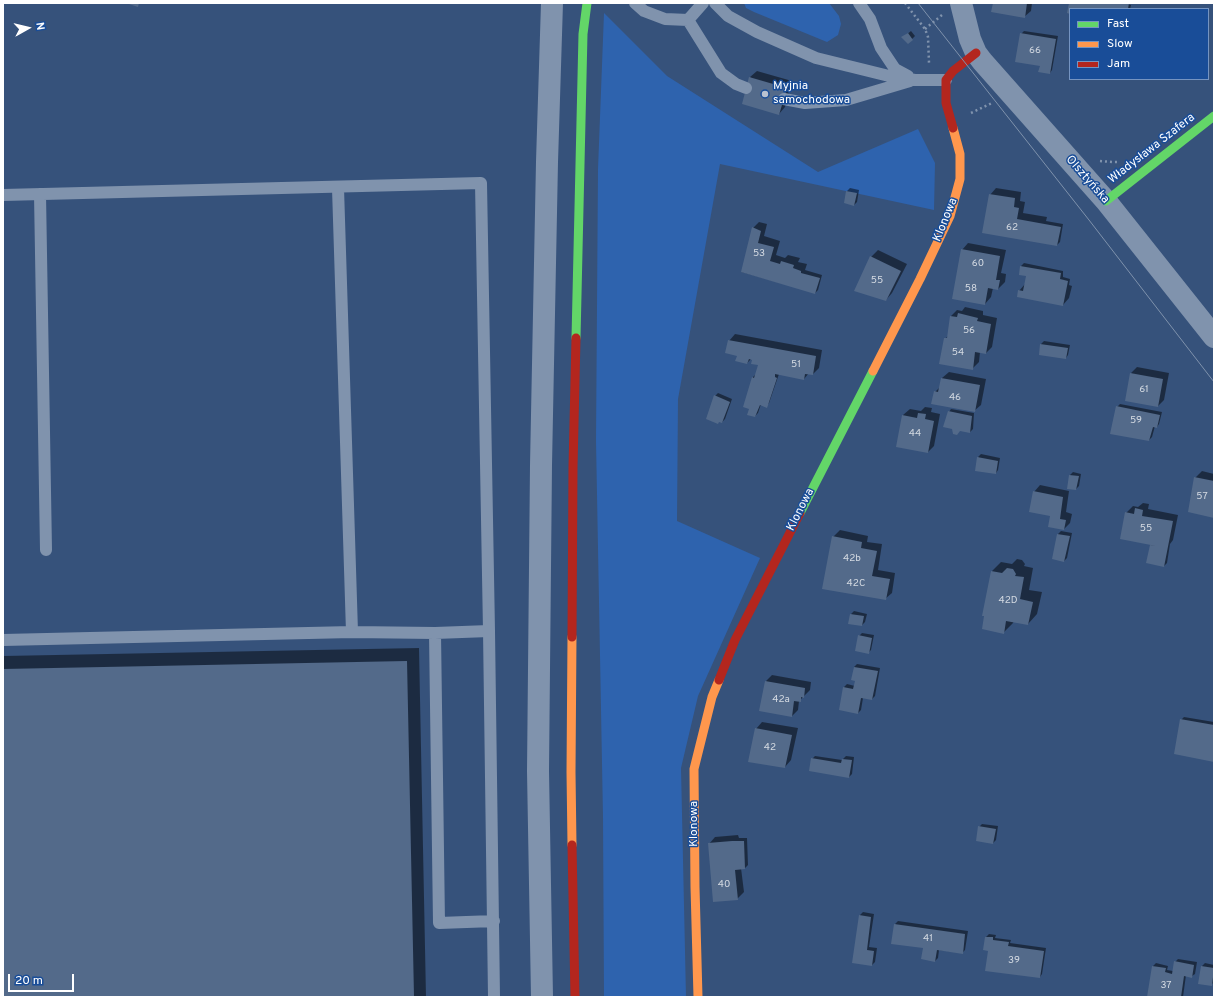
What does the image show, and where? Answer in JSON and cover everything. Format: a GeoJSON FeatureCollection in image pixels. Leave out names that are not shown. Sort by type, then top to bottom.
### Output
{"type":"FeatureCollection","features":[{"type":"Feature","properties":{"kind":"street"},"geometry":{"type":"LineString","coordinates":[[542,997],[538,771],[540,480],[547,154],[552,3]]}},
{"type":"Feature","properties":{"kind":"street"},"geometry":{"type":"LineString","coordinates":[[576,997],[572,772],[573,467],[582,66],[586,3]]}},
{"type":"Feature","properties":{"kind":"street","name":"Olsztyńska"},"geometry":{"type":"LineString","coordinates":[[963,12],[976,53],[982,61],[1106,201],[1214,337]]}},
{"type":"Feature","properties":{"kind":"street"},"geometry":{"type":"LineString","coordinates":[[946,80],[953,71],[976,53]]}},
{"type":"Feature","properties":{"kind":"street","name":"Klonowa"},"geometry":{"type":"LineString","coordinates":[[698,997],[694,769],[712,697],[735,640],[920,279],[950,216],[960,179],[960,154],[946,103],[946,80]]}},
{"type":"Feature","properties":{"kind":"street","name":"Władysława Szafera"},"geometry":{"type":"LineString","coordinates":[[1106,201],[1214,116]]}},
{"type":"Feature","properties":{"kind":"lane"},"geometry":{"type":"LineString","coordinates":[[636,3],[644,11],[665,18],[688,20]]}},
{"type":"Feature","properties":{"kind":"lane"},"geometry":{"type":"LineString","coordinates":[[688,20],[703,3]]}},
{"type":"Feature","properties":{"kind":"lane"},"geometry":{"type":"LineString","coordinates":[[715,3],[728,16],[757,32],[816,58],[889,76],[915,80],[946,80]]}},
{"type":"Feature","properties":{"kind":"lane"},"geometry":{"type":"LineString","coordinates":[[859,3],[870,20],[881,48],[895,69],[915,80]]}},
{"type":"Feature","properties":{"kind":"lane"},"geometry":{"type":"LineString","coordinates":[[688,20],[721,73],[736,84],[746,88]]}},
{"type":"Feature","properties":{"kind":"lane"},"geometry":{"type":"LineString","coordinates":[[784,99],[805,103],[846,100],[915,80]]}},
{"type":"Feature","properties":{"kind":"lane"},"geometry":{"type":"LineString","coordinates":[[3,195],[338,188],[481,183],[494,921],[494,997]]}},
{"type":"Feature","properties":{"kind":"lane"},"geometry":{"type":"LineString","coordinates":[[338,188],[352,632]]}},
{"type":"Feature","properties":{"kind":"lane"},"geometry":{"type":"LineString","coordinates":[[40,194],[46,550]]}},
{"type":"Feature","properties":{"kind":"lane"},"geometry":{"type":"LineString","coordinates":[[3,640],[352,632],[435,633],[489,631]]}},
{"type":"Feature","properties":{"kind":"lane"},"geometry":{"type":"LineString","coordinates":[[435,633],[439,923],[494,921]]}},
{"type":"Feature","properties":{"kind":"shaded area"},"geometry":{"type":"Polygon","coordinates":[[[744,3],[829,3],[839,16],[841,24],[838,35],[827,42],[754,12],[746,8],[744,3]]]}},
{"type":"Feature","properties":{"kind":"shaded area"},"geometry":{"type":"Polygon","coordinates":[[[604,13],[667,76],[818,172],[918,129],[935,163],[934,210],[720,164],[678,399],[677,521],[760,558],[698,696],[681,768],[686,997],[604,997],[603,817],[596,441],[598,169],[604,13]]]}},
{"type":"Feature","properties":{"kind":"building"},"geometry":{"type":"Polygon","coordinates":[[[126,3],[139,3],[138,7],[126,3]]]}},
{"type":"Feature","properties":{"kind":"building"},"geometry":{"type":"Polygon","coordinates":[[[993,3],[1027,3],[1025,18],[991,12],[993,3]]]}},
{"type":"Feature","properties":{"kind":"building"},"geometry":{"type":"Polygon","coordinates":[[[1069,3],[1129,3],[1128,8],[1069,8],[1069,14],[1067,13],[1069,3]]]}},
{"type":"Feature","properties":{"kind":"building"},"geometry":{"type":"Polygon","coordinates":[[[908,33],[913,40],[908,44],[901,37],[908,33]]]}},
{"type":"Feature","properties":{"kind":"building"},"geometry":{"type":"Polygon","coordinates":[[[1020,33],[1056,39],[1050,74],[1038,72],[1040,66],[1015,62],[1020,33]]]}},
{"type":"Feature","properties":{"kind":"building","name":"Myjnia samochodowa"},"geometry":{"type":"Polygon","coordinates":[[[749,77],[787,88],[779,115],[742,104],[749,77]]]}},
{"type":"Feature","properties":{"kind":"building"},"geometry":{"type":"Polygon","coordinates":[[[846,191],[857,193],[854,206],[844,203],[846,191]]]}},
{"type":"Feature","properties":{"kind":"building"},"geometry":{"type":"Polygon","coordinates":[[[989,194],[1015,198],[1014,207],[1019,208],[1017,219],[1061,227],[1057,246],[982,233],[989,194]]]}},
{"type":"Feature","properties":{"kind":"building"},"geometry":{"type":"Polygon","coordinates":[[[752,227],[761,231],[758,243],[774,247],[770,261],[780,264],[781,261],[794,265],[793,268],[801,271],[801,273],[820,278],[815,294],[741,272],[752,227]]]}},
{"type":"Feature","properties":{"kind":"building"},"geometry":{"type":"Polygon","coordinates":[[[961,249],[1000,256],[996,280],[1000,280],[998,290],[988,288],[985,305],[952,299],[961,249]]]}},
{"type":"Feature","properties":{"kind":"building"},"geometry":{"type":"Polygon","coordinates":[[[870,256],[901,271],[886,301],[854,291],[870,256]]]}},
{"type":"Feature","properties":{"kind":"building"},"geometry":{"type":"Polygon","coordinates":[[[1020,266],[1061,273],[1060,279],[1068,281],[1063,306],[1017,297],[1018,290],[1023,291],[1026,276],[1019,275],[1020,266]]]}},
{"type":"Feature","properties":{"kind":"building"},"geometry":{"type":"Polygon","coordinates":[[[958,313],[978,318],[977,321],[991,324],[986,354],[975,352],[973,370],[939,364],[944,338],[947,338],[950,316],[957,317],[958,313]]]}},
{"type":"Feature","properties":{"kind":"building"},"geometry":{"type":"Polygon","coordinates":[[[728,340],[816,356],[813,375],[805,374],[804,380],[775,374],[775,377],[777,378],[767,408],[760,405],[755,417],[747,415],[749,409],[743,407],[752,377],[754,378],[758,365],[751,364],[752,360],[749,359],[747,364],[735,361],[737,356],[725,353],[728,340]]]}},
{"type":"Feature","properties":{"kind":"building"},"geometry":{"type":"Polygon","coordinates":[[[1040,344],[1068,348],[1066,359],[1039,355],[1040,344]]]}},
{"type":"Feature","properties":{"kind":"building"},"geometry":{"type":"Polygon","coordinates":[[[1130,373],[1163,379],[1158,407],[1125,401],[1130,373]]]}},
{"type":"Feature","properties":{"kind":"building"},"geometry":{"type":"Polygon","coordinates":[[[941,378],[980,385],[975,412],[931,404],[934,391],[938,392],[941,378]]]}},
{"type":"Feature","properties":{"kind":"building"},"geometry":{"type":"Polygon","coordinates":[[[714,395],[730,402],[722,423],[719,422],[718,424],[706,419],[714,395]]]}},
{"type":"Feature","properties":{"kind":"building"},"geometry":{"type":"Polygon","coordinates":[[[1116,406],[1160,415],[1157,428],[1153,427],[1149,441],[1110,434],[1116,406]]]}},
{"type":"Feature","properties":{"kind":"building"},"geometry":{"type":"Polygon","coordinates":[[[948,411],[972,416],[970,433],[960,431],[957,435],[953,434],[952,429],[943,427],[948,411]]]}},
{"type":"Feature","properties":{"kind":"building"},"geometry":{"type":"Polygon","coordinates":[[[918,413],[926,414],[925,419],[934,421],[928,453],[896,447],[902,415],[917,418],[918,413]]]}},
{"type":"Feature","properties":{"kind":"building"},"geometry":{"type":"Polygon","coordinates":[[[977,457],[998,461],[996,474],[975,471],[977,457]]]}},
{"type":"Feature","properties":{"kind":"building"},"geometry":{"type":"Polygon","coordinates":[[[1069,475],[1079,476],[1076,490],[1067,489],[1069,475]]]}},
{"type":"Feature","properties":{"kind":"building"},"geometry":{"type":"Polygon","coordinates":[[[1194,477],[1214,481],[1214,518],[1188,512],[1194,477]]]}},
{"type":"Feature","properties":{"kind":"building"},"geometry":{"type":"Polygon","coordinates":[[[1033,491],[1063,497],[1060,519],[1066,520],[1064,530],[1048,527],[1050,516],[1029,512],[1033,491]]]}},
{"type":"Feature","properties":{"kind":"building"},"geometry":{"type":"Polygon","coordinates":[[[1135,508],[1143,510],[1142,516],[1173,521],[1164,567],[1146,563],[1150,545],[1156,546],[1120,539],[1125,512],[1134,514],[1135,508]]]}},
{"type":"Feature","properties":{"kind":"building"},"geometry":{"type":"Polygon","coordinates":[[[1057,534],[1070,536],[1064,562],[1052,559],[1057,534]]]}},
{"type":"Feature","properties":{"kind":"building"},"geometry":{"type":"Polygon","coordinates":[[[832,536],[862,542],[861,548],[877,551],[872,576],[890,579],[886,600],[822,589],[832,536]]]}},
{"type":"Feature","properties":{"kind":"building"},"geometry":{"type":"Polygon","coordinates":[[[1007,568],[1013,569],[1016,574],[1015,576],[1024,577],[1020,599],[1033,602],[1028,625],[1006,621],[1004,634],[982,629],[984,616],[982,616],[991,571],[1002,573],[1007,568]]]}},
{"type":"Feature","properties":{"kind":"building"},"geometry":{"type":"Polygon","coordinates":[[[850,614],[864,616],[862,626],[848,624],[850,614]]]}},
{"type":"Feature","properties":{"kind":"building"},"geometry":{"type":"Polygon","coordinates":[[[858,635],[872,638],[869,654],[855,651],[858,635]]]}},
{"type":"Feature","properties":{"kind":"building"},"geometry":{"type":"Polygon","coordinates":[[[407,661],[414,997],[3,997],[3,669],[407,661]]]}},
{"type":"Feature","properties":{"kind":"building"},"geometry":{"type":"Polygon","coordinates":[[[854,667],[878,671],[872,700],[861,698],[858,714],[839,710],[843,687],[853,689],[855,681],[851,680],[854,667]]]}},
{"type":"Feature","properties":{"kind":"building"},"geometry":{"type":"Polygon","coordinates":[[[765,681],[805,688],[804,698],[801,697],[801,702],[794,701],[792,717],[759,711],[765,681]]]}},
{"type":"Feature","properties":{"kind":"building"},"geometry":{"type":"Polygon","coordinates":[[[1180,719],[1214,725],[1214,762],[1174,754],[1180,719]]]}},
{"type":"Feature","properties":{"kind":"building"},"geometry":{"type":"Polygon","coordinates":[[[755,728],[792,735],[785,768],[748,762],[755,728]]]}},
{"type":"Feature","properties":{"kind":"building"},"geometry":{"type":"Polygon","coordinates":[[[811,758],[841,763],[842,759],[852,760],[849,778],[809,771],[811,758]]]}},
{"type":"Feature","properties":{"kind":"building"},"geometry":{"type":"Polygon","coordinates":[[[978,826],[996,829],[993,844],[976,841],[978,826]]]}},
{"type":"Feature","properties":{"kind":"building"},"geometry":{"type":"Polygon","coordinates":[[[744,841],[745,869],[735,870],[738,900],[713,902],[708,843],[744,841]]]}},
{"type":"Feature","properties":{"kind":"building"},"geometry":{"type":"Polygon","coordinates":[[[859,915],[871,917],[867,950],[874,951],[872,966],[852,963],[859,915]]]}},
{"type":"Feature","properties":{"kind":"building"},"geometry":{"type":"Polygon","coordinates":[[[894,924],[965,934],[963,954],[937,950],[935,962],[921,959],[923,948],[891,944],[894,924]]]}},
{"type":"Feature","properties":{"kind":"building"},"geometry":{"type":"Polygon","coordinates":[[[985,937],[993,937],[993,940],[1009,942],[1008,946],[1044,951],[1040,978],[985,971],[988,951],[983,950],[985,937]]]}},
{"type":"Feature","properties":{"kind":"building"},"geometry":{"type":"Polygon","coordinates":[[[1174,961],[1194,965],[1192,978],[1184,976],[1181,997],[1147,997],[1152,966],[1166,968],[1165,972],[1172,974],[1174,961]]]}},
{"type":"Feature","properties":{"kind":"building"},"geometry":{"type":"Polygon","coordinates":[[[1201,966],[1214,968],[1212,986],[1198,984],[1201,966]]]}},
{"type":"Feature","properties":{"kind":"tram line"},"geometry":{"type":"LineString","coordinates":[[918,3],[1214,382]]}},
{"type":"Feature","properties":{"kind":"traffic: fast"},"geometry":{"type":"LineString","coordinates":[[576,338],[583,34],[587,3]]}},
{"type":"Feature","properties":{"kind":"traffic: fast"},"geometry":{"type":"LineString","coordinates":[[1106,201],[1214,116]]}},
{"type":"Feature","properties":{"kind":"traffic: fast"},"geometry":{"type":"LineString","coordinates":[[800,513],[873,371]]}},
{"type":"Feature","properties":{"kind":"traffic: slow"},"geometry":{"type":"LineString","coordinates":[[873,371],[950,216],[960,179],[960,154],[953,128]]}},
{"type":"Feature","properties":{"kind":"traffic: slow"},"geometry":{"type":"LineString","coordinates":[[572,637],[572,845]]}},
{"type":"Feature","properties":{"kind":"traffic: slow"},"geometry":{"type":"LineString","coordinates":[[698,997],[694,769],[712,697],[719,680]]}},
{"type":"Feature","properties":{"kind":"traffic: jam"},"geometry":{"type":"LineString","coordinates":[[953,128],[946,103],[946,80],[953,71],[976,53]]}},
{"type":"Feature","properties":{"kind":"traffic: jam"},"geometry":{"type":"LineString","coordinates":[[572,637],[573,467],[576,338]]}},
{"type":"Feature","properties":{"kind":"traffic: jam"},"geometry":{"type":"LineString","coordinates":[[719,680],[735,640],[800,513]]}},
{"type":"Feature","properties":{"kind":"traffic: jam"},"geometry":{"type":"LineString","coordinates":[[572,845],[575,997]]}},
{"type":"Feature","properties":{"kind":"place","name":"Myjnia samochodowa"},"geometry":{"type":"Point","coordinates":[765,94]}}]}
